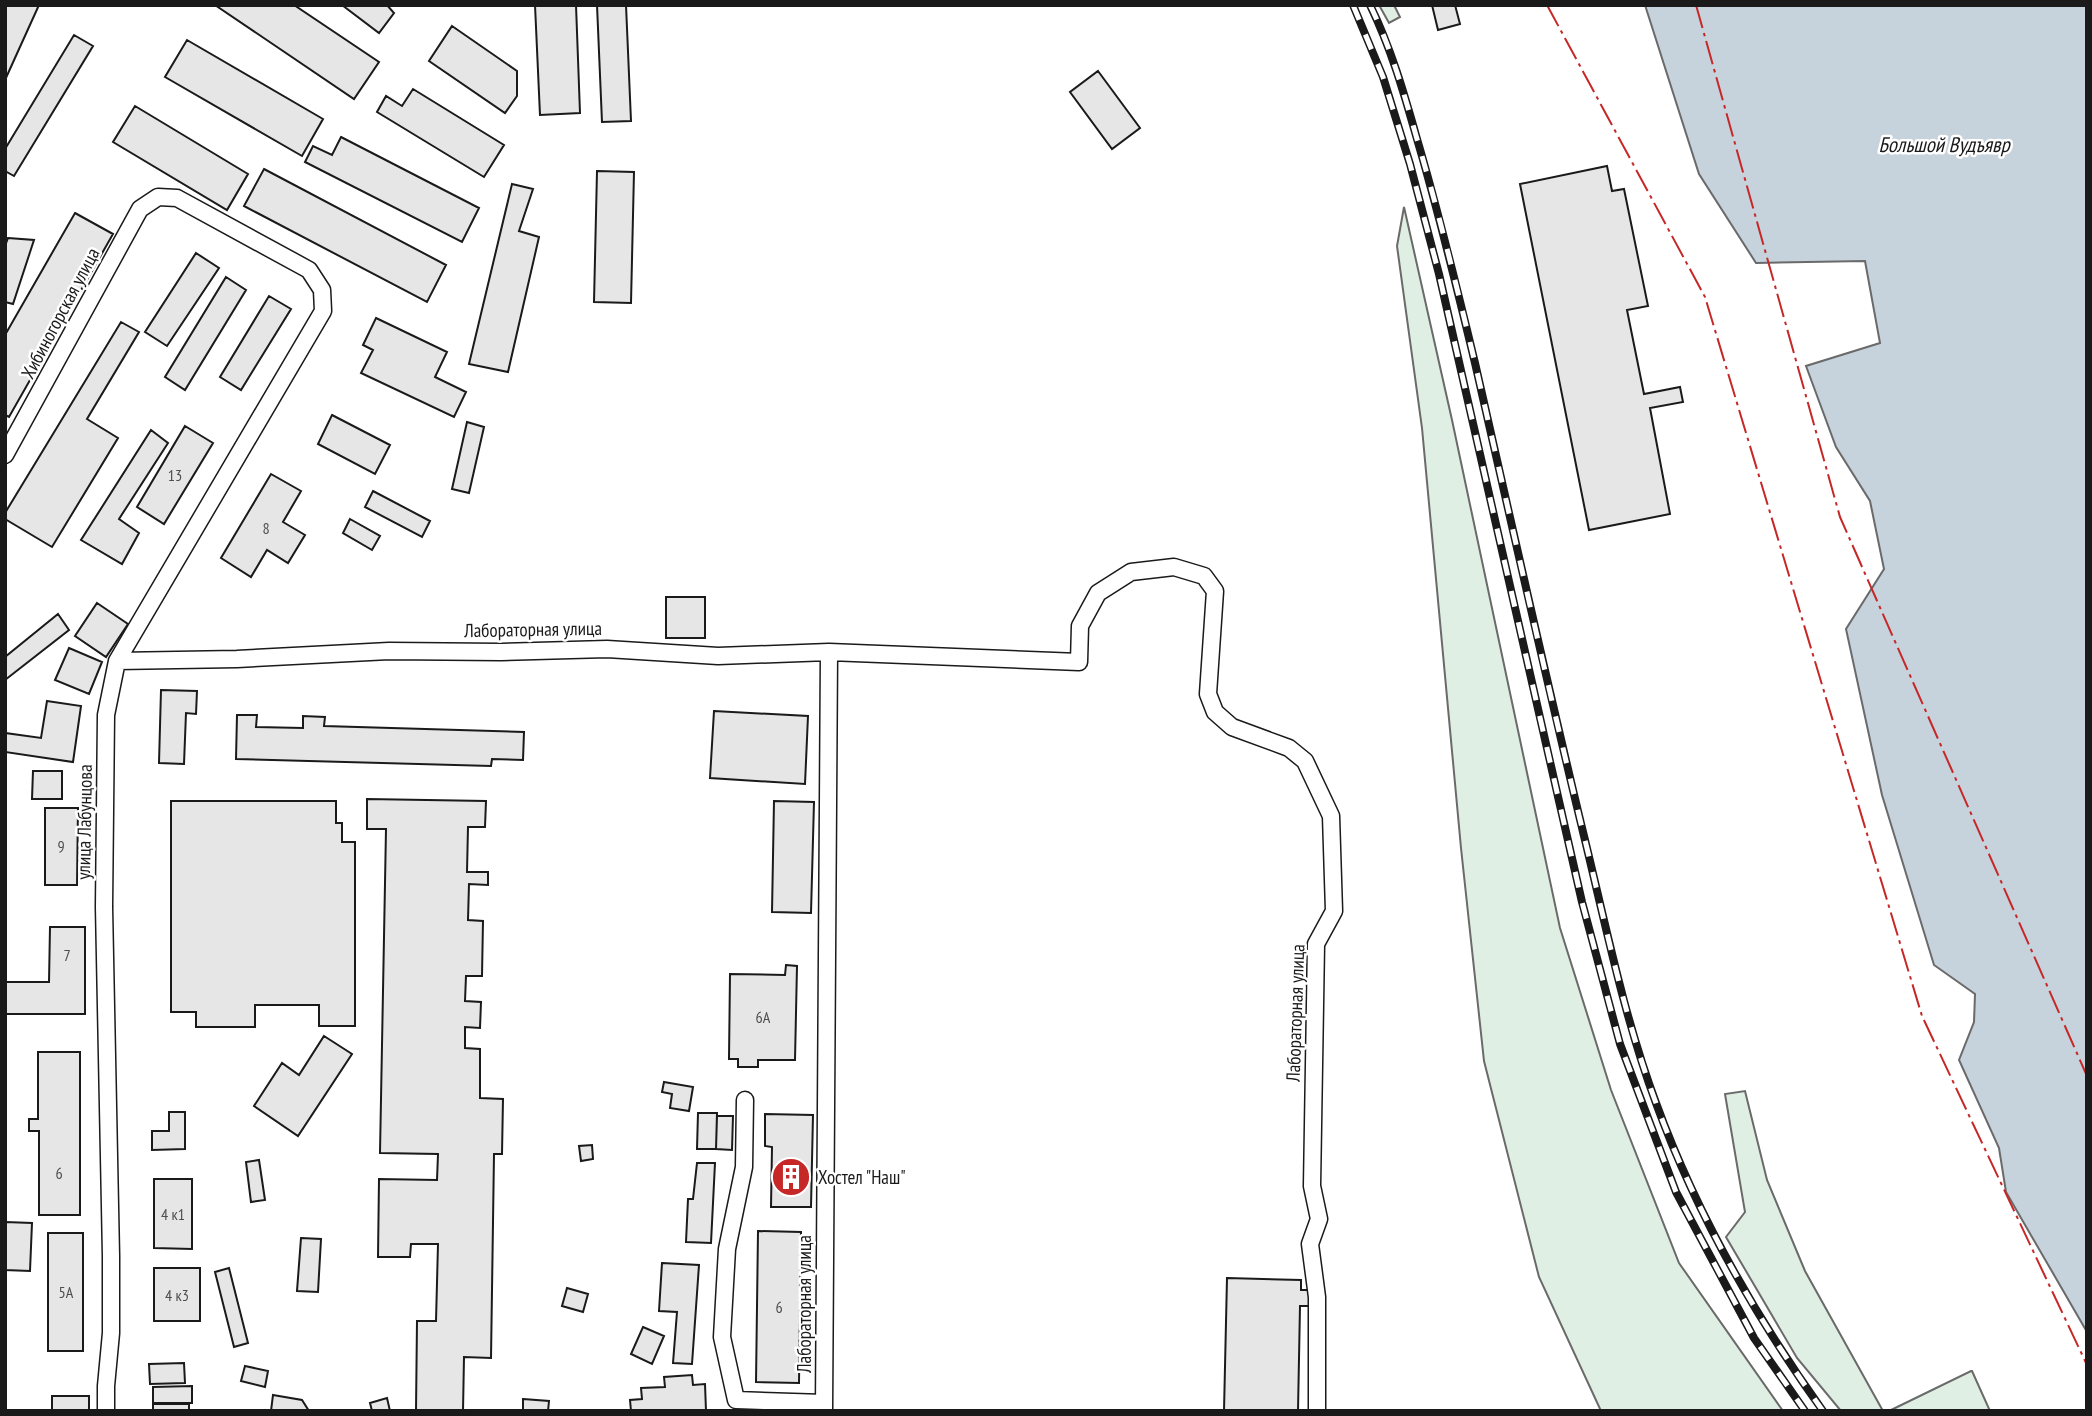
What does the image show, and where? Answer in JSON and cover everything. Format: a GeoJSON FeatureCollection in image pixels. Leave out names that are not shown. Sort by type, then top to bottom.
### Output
{"type":"FeatureCollection","features":[{"type":"Feature","properties":{"kind":"street","name":"Хибиногорская улица"},"geometry":{"type":"LineString","coordinates":[[5,455],[140,209],[158,197],[177,198],[309,270],[322,290]]}},
{"type":"Feature","properties":{"kind":"street","name":"улица Лабунцова"},"geometry":{"type":"LineString","coordinates":[[106,1411],[111,1333],[111,1256],[104,907],[106,715],[117,661],[323,311],[322,290]]}},
{"type":"Feature","properties":{"kind":"street","name":"Лабораторная улица"},"geometry":{"type":"LineString","coordinates":[[117,661],[237,659],[389,651],[607,649],[718,656],[829,652],[1079,662],[1080,626],[1098,593],[1130,572],[1174,567],[1204,576],[1215,591],[1208,694],[1215,712],[1232,727],[1289,748],[1305,761],[1331,816],[1334,911],[1316,944],[1312,1186],[1319,1219],[1310,1244],[1317,1297],[1317,1411]]}},
{"type":"Feature","properties":{"kind":"street","name":"Лабораторная улица"},"geometry":{"type":"LineString","coordinates":[[824,1407],[829,652]]}},
{"type":"Feature","properties":{"kind":"street"},"geometry":{"type":"LineString","coordinates":[[745,1100],[744,1167],[727,1249],[722,1337],[736,1400],[824,1407]]}},
{"type":"Feature","properties":{"kind":"green space"},"geometry":{"type":"Polygon","coordinates":[[[1379,5],[1394,5],[1400,17],[1389,23],[1379,5]]]}},
{"type":"Feature","properties":{"kind":"green space"},"geometry":{"type":"Polygon","coordinates":[[[1404,207],[1560,928],[1611,1090],[1679,1263],[1783,1411],[1601,1411],[1539,1277],[1484,1061],[1461,848],[1422,428],[1397,246],[1404,207]]]}},
{"type":"Feature","properties":{"kind":"green space"},"geometry":{"type":"Polygon","coordinates":[[[1745,1091],[1767,1180],[1805,1271],[1883,1411],[1841,1411],[1797,1358],[1726,1237],[1745,1212],[1725,1094],[1745,1091]]]}},
{"type":"Feature","properties":{"kind":"green space"},"geometry":{"type":"Polygon","coordinates":[[[1971,1371],[1990,1411],[1889,1411],[1971,1371]]]}},
{"type":"Feature","properties":{"kind":"water","name":"Большой Вудъявр"},"geometry":{"type":"Polygon","coordinates":[[[1645,5],[2087,5],[2087,1332],[2006,1192],[1999,1148],[1959,1060],[1974,1022],[1975,994],[1934,965],[1882,795],[1846,629],[1884,569],[1870,501],[1836,447],[1806,366],[1880,343],[1865,261],[1756,263],[1699,174],[1645,5]]]}},
{"type":"Feature","properties":{"kind":"building"},"geometry":{"type":"Polygon","coordinates":[[[5,5],[39,5],[5,80],[5,5]]]}},
{"type":"Feature","properties":{"kind":"building"},"geometry":{"type":"Polygon","coordinates":[[[215,5],[294,5],[379,62],[354,99],[215,5]]]}},
{"type":"Feature","properties":{"kind":"building"},"geometry":{"type":"Polygon","coordinates":[[[342,5],[387,5],[394,13],[379,33],[342,5]]]}},
{"type":"Feature","properties":{"kind":"building"},"geometry":{"type":"Polygon","coordinates":[[[535,5],[576,5],[580,113],[540,115],[535,5]]]}},
{"type":"Feature","properties":{"kind":"building"},"geometry":{"type":"Polygon","coordinates":[[[597,5],[626,5],[631,121],[602,122],[597,5]]]}},
{"type":"Feature","properties":{"kind":"building"},"geometry":{"type":"Polygon","coordinates":[[[1432,5],[1455,5],[1460,24],[1438,30],[1432,5]]]}},
{"type":"Feature","properties":{"kind":"building"},"geometry":{"type":"Polygon","coordinates":[[[452,26],[517,71],[517,96],[505,113],[429,61],[452,26]]]}},
{"type":"Feature","properties":{"kind":"building"},"geometry":{"type":"Polygon","coordinates":[[[74,35],[93,46],[14,176],[5,171],[5,149],[74,35]]]}},
{"type":"Feature","properties":{"kind":"building"},"geometry":{"type":"Polygon","coordinates":[[[187,40],[323,119],[302,156],[165,77],[187,40]]]}},
{"type":"Feature","properties":{"kind":"building"},"geometry":{"type":"Polygon","coordinates":[[[1098,71],[1140,128],[1112,149],[1070,92],[1098,71]]]}},
{"type":"Feature","properties":{"kind":"building"},"geometry":{"type":"Polygon","coordinates":[[[413,89],[504,145],[484,177],[377,112],[386,96],[402,106],[413,89]]]}},
{"type":"Feature","properties":{"kind":"building"},"geometry":{"type":"Polygon","coordinates":[[[135,106],[248,174],[227,210],[113,142],[135,106]]]}},
{"type":"Feature","properties":{"kind":"building"},"geometry":{"type":"Polygon","coordinates":[[[341,137],[479,208],[462,242],[305,162],[313,146],[332,155],[341,137]]]}},
{"type":"Feature","properties":{"kind":"building"},"geometry":{"type":"Polygon","coordinates":[[[1607,166],[1612,191],[1624,189],[1648,306],[1627,310],[1644,394],[1680,387],[1683,402],[1650,408],[1670,514],[1589,530],[1520,184],[1607,166]]]}},
{"type":"Feature","properties":{"kind":"building"},"geometry":{"type":"Polygon","coordinates":[[[264,169],[446,265],[427,302],[244,206],[264,169]]]}},
{"type":"Feature","properties":{"kind":"building"},"geometry":{"type":"Polygon","coordinates":[[[597,171],[634,172],[631,303],[594,302],[597,171]]]}},
{"type":"Feature","properties":{"kind":"building"},"geometry":{"type":"Polygon","coordinates":[[[512,184],[533,189],[519,231],[539,237],[508,372],[469,364],[512,184]]]}},
{"type":"Feature","properties":{"kind":"building"},"geometry":{"type":"Polygon","coordinates":[[[75,213],[113,234],[9,417],[5,415],[5,335],[75,213]]]}},
{"type":"Feature","properties":{"kind":"building"},"geometry":{"type":"Polygon","coordinates":[[[8,238],[34,240],[13,304],[5,302],[5,246],[8,238]]]}},
{"type":"Feature","properties":{"kind":"building"},"geometry":{"type":"Polygon","coordinates":[[[196,253],[219,268],[167,346],[145,332],[196,253]]]}},
{"type":"Feature","properties":{"kind":"building"},"geometry":{"type":"Polygon","coordinates":[[[226,277],[246,290],[185,390],[165,377],[226,277]]]}},
{"type":"Feature","properties":{"kind":"building"},"geometry":{"type":"Polygon","coordinates":[[[269,296],[291,309],[241,390],[220,377],[269,296]]]}},
{"type":"Feature","properties":{"kind":"building"},"geometry":{"type":"Polygon","coordinates":[[[376,318],[447,352],[435,377],[466,392],[454,417],[361,373],[373,350],[363,345],[376,318]]]}},
{"type":"Feature","properties":{"kind":"building"},"geometry":{"type":"Polygon","coordinates":[[[121,322],[139,332],[87,419],[118,438],[52,547],[5,519],[5,513],[121,322]]]}},
{"type":"Feature","properties":{"kind":"building"},"geometry":{"type":"Polygon","coordinates":[[[332,415],[390,445],[375,474],[318,444],[332,415]]]}},
{"type":"Feature","properties":{"kind":"building"},"geometry":{"type":"Polygon","coordinates":[[[467,422],[484,427],[469,493],[452,489],[467,422]]]}},
{"type":"Feature","properties":{"kind":"building"},"geometry":{"type":"Polygon","coordinates":[[[185,426],[213,443],[164,524],[137,507],[185,426]]]}},
{"type":"Feature","properties":{"kind":"building"},"geometry":{"type":"Polygon","coordinates":[[[151,430],[168,443],[119,519],[139,533],[122,564],[81,540],[151,430]]]}},
{"type":"Feature","properties":{"kind":"building"},"geometry":{"type":"Polygon","coordinates":[[[271,474],[301,491],[283,522],[305,535],[288,563],[267,550],[251,577],[221,558],[271,474]]]}},
{"type":"Feature","properties":{"kind":"building"},"geometry":{"type":"Polygon","coordinates":[[[373,491],[430,521],[422,537],[365,507],[373,491]]]}},
{"type":"Feature","properties":{"kind":"building"},"geometry":{"type":"Polygon","coordinates":[[[350,519],[380,536],[372,550],[343,533],[350,519]]]}},
{"type":"Feature","properties":{"kind":"building"},"geometry":{"type":"Polygon","coordinates":[[[666,597],[705,597],[705,638],[666,638],[666,597]]]}},
{"type":"Feature","properties":{"kind":"building"},"geometry":{"type":"Polygon","coordinates":[[[97,603],[128,624],[106,657],[75,636],[97,603]]]}},
{"type":"Feature","properties":{"kind":"building"},"geometry":{"type":"Polygon","coordinates":[[[58,614],[69,630],[5,680],[5,657],[58,614]]]}},
{"type":"Feature","properties":{"kind":"building"},"geometry":{"type":"Polygon","coordinates":[[[69,648],[102,662],[89,694],[55,680],[69,648]]]}},
{"type":"Feature","properties":{"kind":"building"},"geometry":{"type":"Polygon","coordinates":[[[161,690],[197,691],[196,714],[186,713],[184,764],[159,763],[161,690]]]}},
{"type":"Feature","properties":{"kind":"building"},"geometry":{"type":"Polygon","coordinates":[[[47,701],[81,706],[73,762],[5,752],[5,733],[41,738],[47,701]]]}},
{"type":"Feature","properties":{"kind":"building"},"geometry":{"type":"Polygon","coordinates":[[[714,711],[808,716],[805,784],[710,778],[714,711]]]}},
{"type":"Feature","properties":{"kind":"building"},"geometry":{"type":"Polygon","coordinates":[[[237,715],[257,715],[256,727],[303,728],[303,716],[325,717],[324,726],[524,732],[523,760],[492,759],[491,766],[236,759],[237,715]]]}},
{"type":"Feature","properties":{"kind":"building"},"geometry":{"type":"Polygon","coordinates":[[[33,771],[62,771],[62,799],[32,799],[33,771]]]}},
{"type":"Feature","properties":{"kind":"building"},"geometry":{"type":"Polygon","coordinates":[[[367,799],[486,801],[485,827],[468,827],[467,872],[488,872],[488,885],[469,884],[468,920],[483,921],[482,976],[466,976],[465,1001],[481,1002],[480,1028],[465,1027],[465,1048],[480,1049],[480,1098],[503,1099],[502,1154],[494,1154],[491,1358],[464,1357],[463,1411],[416,1411],[417,1321],[436,1321],[438,1244],[411,1244],[410,1257],[378,1257],[379,1179],[437,1180],[438,1154],[380,1153],[386,829],[367,829],[367,799]]]}},
{"type":"Feature","properties":{"kind":"building"},"geometry":{"type":"Polygon","coordinates":[[[171,801],[336,801],[336,823],[342,823],[342,842],[355,842],[355,1026],[319,1026],[319,1005],[255,1005],[255,1027],[196,1027],[196,1012],[171,1012],[171,801]]]}},
{"type":"Feature","properties":{"kind":"building"},"geometry":{"type":"Polygon","coordinates":[[[774,801],[814,802],[811,913],[772,912],[774,801]]]}},
{"type":"Feature","properties":{"kind":"building"},"geometry":{"type":"Polygon","coordinates":[[[45,808],[78,808],[77,885],[45,885],[45,808]]]}},
{"type":"Feature","properties":{"kind":"building"},"geometry":{"type":"Polygon","coordinates":[[[50,927],[85,927],[85,1014],[5,1014],[5,982],[49,982],[50,927]]]}},
{"type":"Feature","properties":{"kind":"building"},"geometry":{"type":"Polygon","coordinates":[[[786,965],[797,966],[795,1060],[758,1060],[758,1067],[738,1067],[738,1059],[729,1059],[730,974],[785,975],[786,965]]]}},
{"type":"Feature","properties":{"kind":"building"},"geometry":{"type":"Polygon","coordinates":[[[324,1036],[352,1054],[298,1136],[254,1106],[282,1063],[299,1075],[324,1036]]]}},
{"type":"Feature","properties":{"kind":"building"},"geometry":{"type":"Polygon","coordinates":[[[38,1052],[80,1052],[80,1215],[39,1215],[39,1131],[29,1131],[29,1119],[38,1119],[38,1052]]]}},
{"type":"Feature","properties":{"kind":"building"},"geometry":{"type":"Polygon","coordinates":[[[664,1082],[693,1087],[689,1111],[670,1108],[672,1094],[662,1092],[664,1082]]]}},
{"type":"Feature","properties":{"kind":"building"},"geometry":{"type":"Polygon","coordinates":[[[169,1112],[185,1112],[185,1149],[152,1150],[152,1131],[169,1131],[169,1112]]]}},
{"type":"Feature","properties":{"kind":"building"},"geometry":{"type":"Polygon","coordinates":[[[698,1113],[717,1113],[716,1149],[697,1149],[698,1113]]]}},
{"type":"Feature","properties":{"kind":"building","name":"Хостел \"Наш\""},"geometry":{"type":"Polygon","coordinates":[[[765,1114],[813,1115],[811,1207],[771,1207],[772,1147],[765,1146],[765,1114]]]}},
{"type":"Feature","properties":{"kind":"building"},"geometry":{"type":"Polygon","coordinates":[[[717,1116],[733,1116],[732,1150],[716,1149],[717,1116]]]}},
{"type":"Feature","properties":{"kind":"building"},"geometry":{"type":"Polygon","coordinates":[[[592,1145],[593,1159],[581,1161],[579,1146],[592,1145]]]}},
{"type":"Feature","properties":{"kind":"building"},"geometry":{"type":"Polygon","coordinates":[[[259,1160],[265,1200],[251,1202],[246,1162],[259,1160]]]}},
{"type":"Feature","properties":{"kind":"building"},"geometry":{"type":"Polygon","coordinates":[[[697,1163],[715,1163],[711,1243],[686,1242],[688,1199],[693,1199],[697,1163]]]}},
{"type":"Feature","properties":{"kind":"building"},"geometry":{"type":"Polygon","coordinates":[[[154,1179],[192,1179],[192,1249],[154,1248],[154,1179]]]}},
{"type":"Feature","properties":{"kind":"building"},"geometry":{"type":"Polygon","coordinates":[[[5,1222],[32,1223],[30,1271],[5,1270],[5,1222]]]}},
{"type":"Feature","properties":{"kind":"building"},"geometry":{"type":"Polygon","coordinates":[[[758,1231],[801,1232],[799,1383],[756,1382],[758,1231]]]}},
{"type":"Feature","properties":{"kind":"building"},"geometry":{"type":"Polygon","coordinates":[[[48,1233],[83,1233],[83,1351],[48,1351],[48,1233]]]}},
{"type":"Feature","properties":{"kind":"building"},"geometry":{"type":"Polygon","coordinates":[[[301,1238],[321,1239],[318,1292],[297,1291],[301,1238]]]}},
{"type":"Feature","properties":{"kind":"building"},"geometry":{"type":"Polygon","coordinates":[[[662,1263],[699,1265],[692,1364],[673,1363],[677,1312],[659,1311],[662,1263]]]}},
{"type":"Feature","properties":{"kind":"building"},"geometry":{"type":"Polygon","coordinates":[[[154,1268],[200,1268],[200,1321],[154,1321],[154,1268]]]}},
{"type":"Feature","properties":{"kind":"building"},"geometry":{"type":"Polygon","coordinates":[[[229,1268],[248,1343],[234,1347],[215,1272],[229,1268]]]}},
{"type":"Feature","properties":{"kind":"building"},"geometry":{"type":"Polygon","coordinates":[[[1227,1278],[1301,1280],[1301,1290],[1310,1290],[1309,1306],[1300,1306],[1298,1411],[1224,1411],[1227,1278]]]}},
{"type":"Feature","properties":{"kind":"building"},"geometry":{"type":"Polygon","coordinates":[[[567,1288],[588,1294],[583,1312],[562,1306],[567,1288]]]}},
{"type":"Feature","properties":{"kind":"building"},"geometry":{"type":"Polygon","coordinates":[[[643,1327],[664,1336],[652,1364],[631,1354],[643,1327]]]}},
{"type":"Feature","properties":{"kind":"building"},"geometry":{"type":"Polygon","coordinates":[[[184,1363],[185,1383],[150,1384],[149,1364],[184,1363]]]}},
{"type":"Feature","properties":{"kind":"building"},"geometry":{"type":"Polygon","coordinates":[[[245,1366],[268,1371],[265,1387],[241,1381],[245,1366]]]}},
{"type":"Feature","properties":{"kind":"building"},"geometry":{"type":"Polygon","coordinates":[[[692,1375],[693,1385],[705,1384],[706,1411],[631,1411],[630,1400],[642,1399],[641,1388],[665,1387],[664,1377],[692,1375]]]}},
{"type":"Feature","properties":{"kind":"building"},"geometry":{"type":"Polygon","coordinates":[[[192,1386],[192,1403],[153,1403],[153,1387],[192,1386]]]}},
{"type":"Feature","properties":{"kind":"building"},"geometry":{"type":"Polygon","coordinates":[[[273,1395],[302,1400],[309,1411],[271,1411],[273,1395]]]}},
{"type":"Feature","properties":{"kind":"building"},"geometry":{"type":"Polygon","coordinates":[[[52,1396],[89,1396],[89,1411],[5,1411],[52,1410],[52,1396]]]}},
{"type":"Feature","properties":{"kind":"building"},"geometry":{"type":"Polygon","coordinates":[[[387,1398],[390,1411],[372,1411],[370,1403],[387,1398]]]}},
{"type":"Feature","properties":{"kind":"building"},"geometry":{"type":"Polygon","coordinates":[[[523,1399],[549,1401],[548,1411],[523,1411],[523,1399]]]}},
{"type":"Feature","properties":{"kind":"building"},"geometry":{"type":"Polygon","coordinates":[[[153,1404],[189,1404],[189,1411],[153,1411],[153,1404]]]}},
{"type":"Feature","properties":{"kind":"building"},"geometry":{"type":"Polygon","coordinates":[[[744,1406],[794,1407],[794,1411],[744,1411],[744,1406]]]}},
{"type":"Feature","properties":{"kind":"railway"},"geometry":{"type":"LineString","coordinates":[[1353,5],[1383,77],[1410,164],[1439,274],[1582,902],[1620,1044],[1676,1192],[1754,1338],[1805,1411]]}},
{"type":"Feature","properties":{"kind":"railway"},"geometry":{"type":"LineString","coordinates":[[1370,5],[1402,88],[1448,251],[1608,937],[1645,1071],[1672,1144],[1708,1224],[1751,1301],[1823,1411]]}},
{"type":"Feature","properties":{"kind":"power"},"geometry":{"type":"LineString","coordinates":[[1547,5],[1705,297],[1922,1016],[2087,1365]]}},
{"type":"Feature","properties":{"kind":"power"},"geometry":{"type":"LineString","coordinates":[[1696,5],[1840,517],[2087,1076]]}},
{"type":"Feature","properties":{"kind":"place","name":"Хостел \"Наш\""},"geometry":{"type":"Point","coordinates":[791,1177]}}]}
